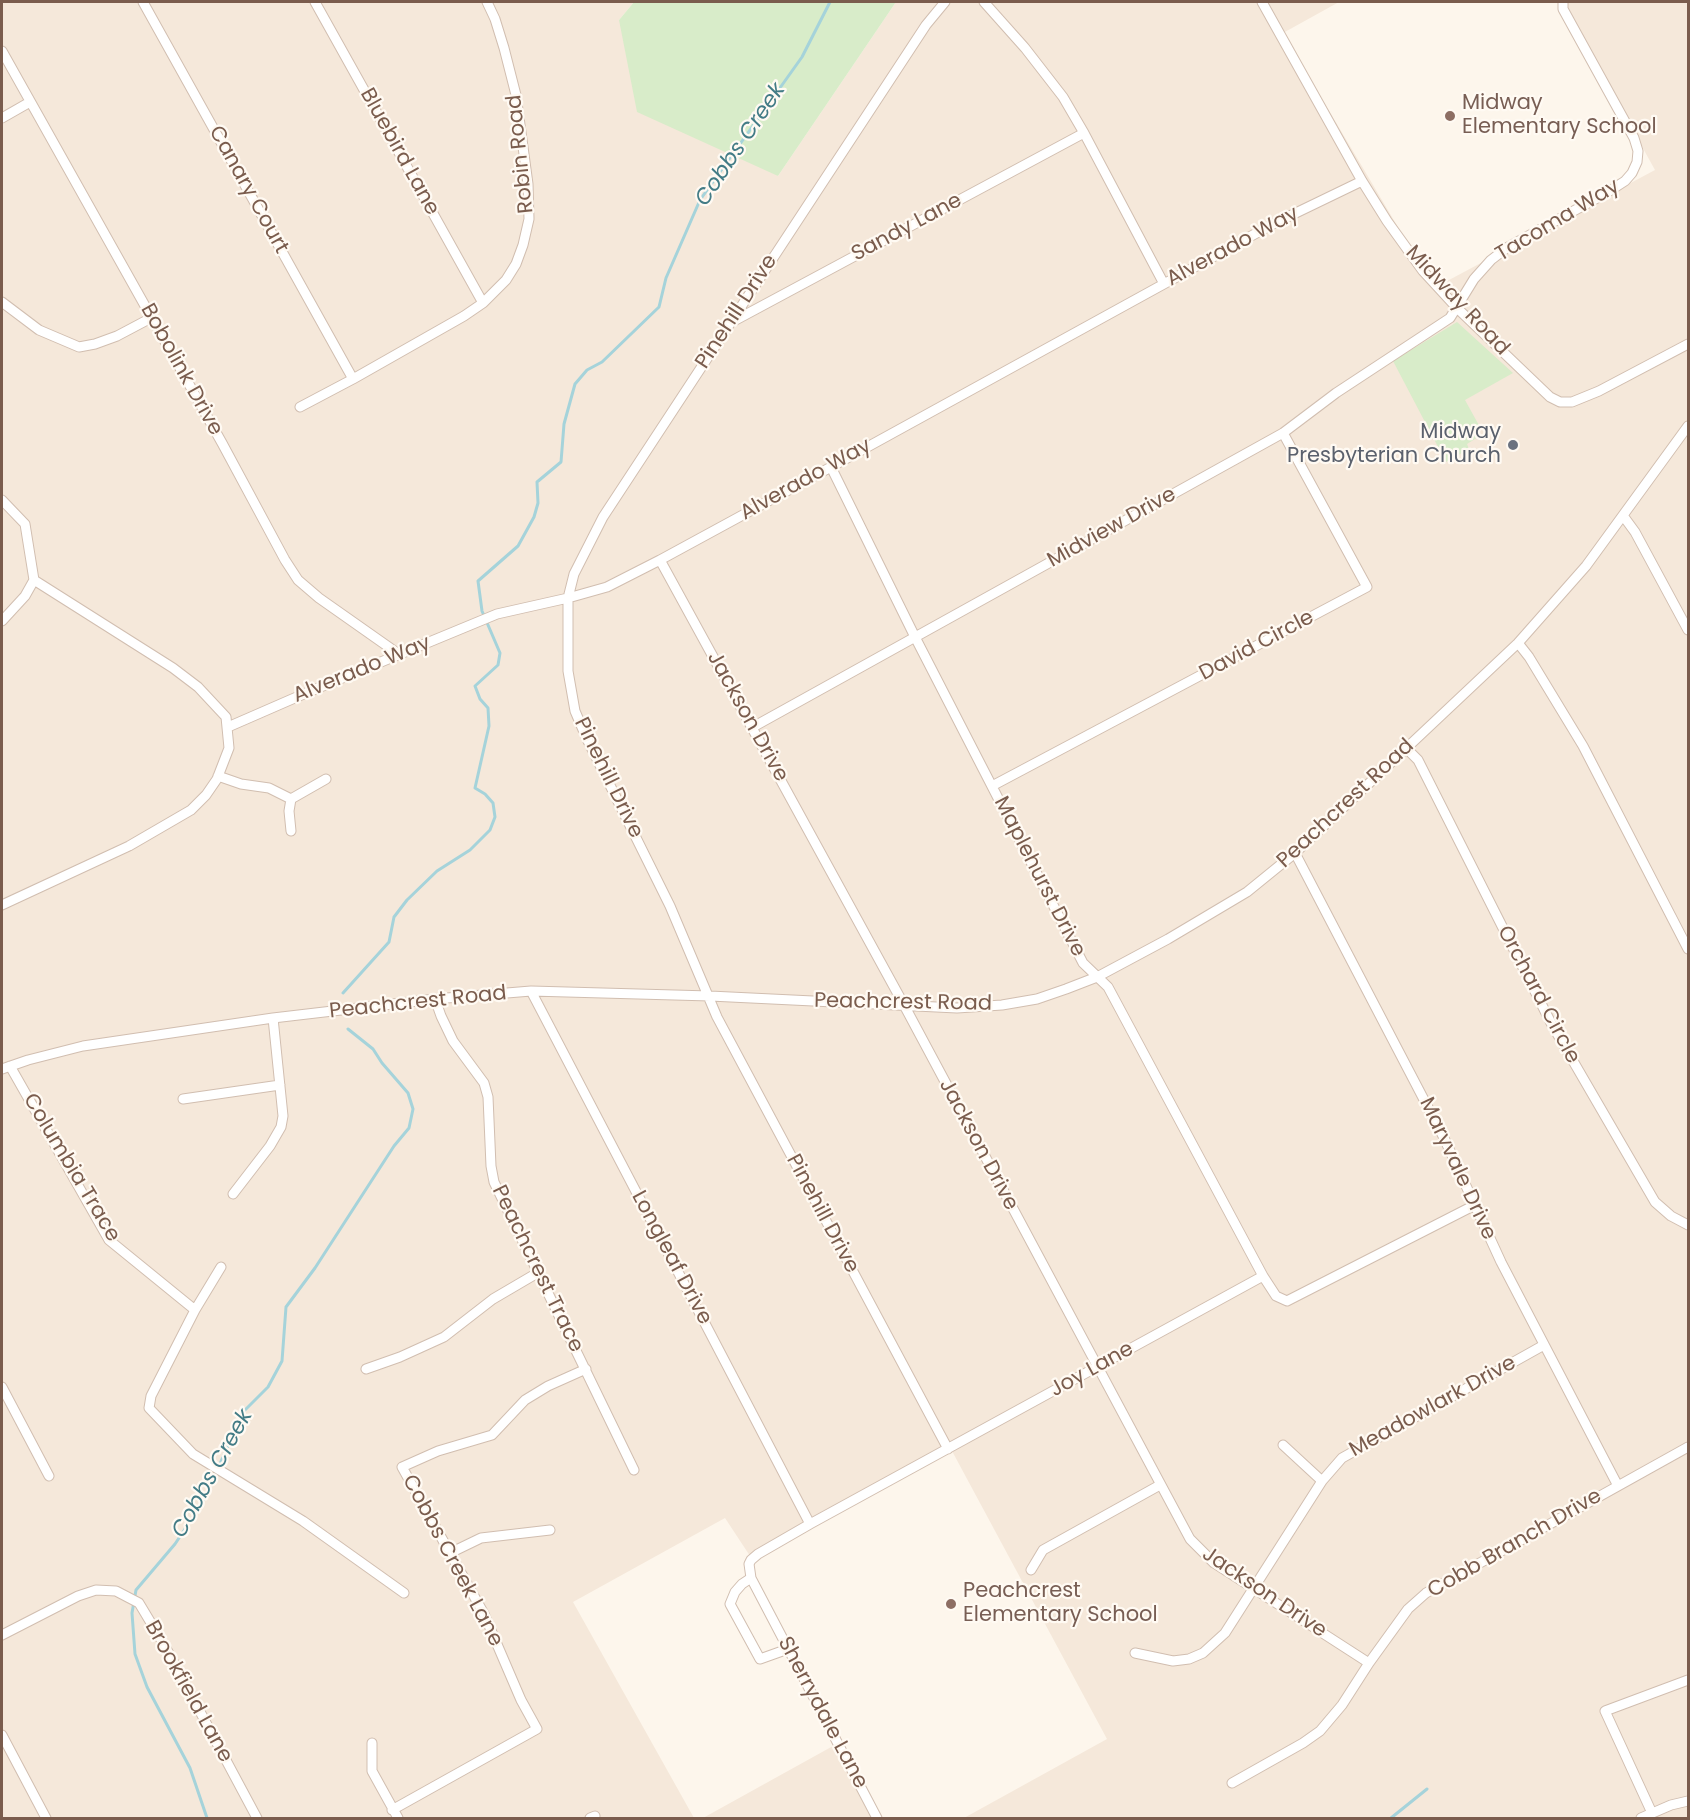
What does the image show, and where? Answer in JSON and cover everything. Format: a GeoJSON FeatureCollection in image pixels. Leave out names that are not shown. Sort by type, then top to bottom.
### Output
{"type":"FeatureCollection","features":[{"type":"Feature","properties":{"kind":"street","name":"Canary Court"},"geometry":{"type":"LineString","coordinates":[[143,2],[353,379]]}},
{"type":"Feature","properties":{"kind":"street","name":"Bluebird Lane"},"geometry":{"type":"LineString","coordinates":[[315,2],[483,303]]}},
{"type":"Feature","properties":{"kind":"street","name":"Robin Road"},"geometry":{"type":"LineString","coordinates":[[300,407],[353,379],[483,303],[506,280],[516,264],[529,219],[528,184],[516,95],[504,48],[487,2]]}},
{"type":"Feature","properties":{"kind":"street","name":"Pinehill Drive"},"geometry":{"type":"LineString","coordinates":[[945,2],[926,25],[603,517],[574,574],[568,598],[568,671],[575,711],[587,739],[670,906],[717,1017],[948,1449]]}},
{"type":"Feature","properties":{"kind":"street"},"geometry":{"type":"LineString","coordinates":[[984,2],[1025,48],[1063,97],[1164,284]]}},
{"type":"Feature","properties":{"kind":"street","name":"Midway Road"},"geometry":{"type":"LineString","coordinates":[[1262,2],[1362,181],[1423,271],[1457,308],[1550,397],[1560,402],[1572,402],[1599,391],[1689,344]]}},
{"type":"Feature","properties":{"kind":"street","name":"Tacoma Way"},"geometry":{"type":"LineString","coordinates":[[1457,308],[1474,279],[1491,260],[1508,247],[1625,181],[1637,162],[1638,151],[1634,138],[1563,9],[1563,2]]}},
{"type":"Feature","properties":{"kind":"street","name":"Bobolink Drive"},"geometry":{"type":"LineString","coordinates":[[2,51],[298,580],[319,598],[400,655]]}},
{"type":"Feature","properties":{"kind":"street"},"geometry":{"type":"LineString","coordinates":[[2,118],[30,102]]}},
{"type":"Feature","properties":{"kind":"street","name":"Sandy Lane"},"geometry":{"type":"LineString","coordinates":[[730,323],[1084,133]]}},
{"type":"Feature","properties":{"kind":"street","name":"Alverado Way"},"geometry":{"type":"LineString","coordinates":[[228,727],[497,614],[607,587],[831,467],[1273,224],[1362,181]]}},
{"type":"Feature","properties":{"kind":"street"},"geometry":{"type":"LineString","coordinates":[[2,302],[39,330],[79,347],[117,336],[151,318]]}},
{"type":"Feature","properties":{"kind":"street","name":"Midview Drive"},"geometry":{"type":"LineString","coordinates":[[753,727],[1283,433],[1352,382],[1450,318],[1457,308]]}},
{"type":"Feature","properties":{"kind":"street","name":"Peachcrest Road"},"geometry":{"type":"LineString","coordinates":[[6,1067],[83,1046],[273,1018],[435,999],[531,991],[710,996],[957,1008],[1002,1005],[1037,999],[1097,977],[1153,948],[1247,892],[1295,853],[1407,749],[1518,643],[1586,566],[1689,426]]}},
{"type":"Feature","properties":{"kind":"street","name":"David Circle"},"geometry":{"type":"LineString","coordinates":[[992,786],[1367,587],[1283,433]]}},
{"type":"Feature","properties":{"kind":"street","name":"Maplehurst Drive"},"geometry":{"type":"LineString","coordinates":[[831,467],[915,638],[1083,963],[1108,987],[1263,1276]]}},
{"type":"Feature","properties":{"kind":"street"},"geometry":{"type":"LineString","coordinates":[[2,500],[25,524],[29,537],[34,580],[25,596],[2,621]]}},
{"type":"Feature","properties":{"kind":"street"},"geometry":{"type":"LineString","coordinates":[[1624,517],[1635,532],[1689,630]]}},
{"type":"Feature","properties":{"kind":"street","name":"Jackson Drive"},"geometry":{"type":"LineString","coordinates":[[660,560],[753,727],[1190,1539],[1214,1563],[1369,1663]]}},
{"type":"Feature","properties":{"kind":"street"},"geometry":{"type":"LineString","coordinates":[[2,905],[129,846],[191,810],[206,795],[218,776],[229,748],[226,717],[215,704],[173,668],[34,580]]}},
{"type":"Feature","properties":{"kind":"street"},"geometry":{"type":"LineString","coordinates":[[1518,643],[1529,657],[1583,746],[1689,949]]}},
{"type":"Feature","properties":{"kind":"street","name":"Orchard Circle"},"geometry":{"type":"LineString","coordinates":[[1407,749],[1418,760],[1551,1023],[1655,1202],[1671,1216],[1689,1226]]}},
{"type":"Feature","properties":{"kind":"street"},"geometry":{"type":"LineString","coordinates":[[218,776],[241,784],[268,788],[291,799]]}},
{"type":"Feature","properties":{"kind":"street"},"geometry":{"type":"LineString","coordinates":[[291,799],[326,779]]}},
{"type":"Feature","properties":{"kind":"street"},"geometry":{"type":"LineString","coordinates":[[291,799],[289,811],[291,831]]}},
{"type":"Feature","properties":{"kind":"street","name":"Maryvale Drive"},"geometry":{"type":"LineString","coordinates":[[1295,853],[1444,1138],[1473,1206],[1618,1486]]}},
{"type":"Feature","properties":{"kind":"street","name":"Longleaf Drive"},"geometry":{"type":"LineString","coordinates":[[531,991],[810,1524]]}},
{"type":"Feature","properties":{"kind":"street","name":"Peachcrest Trace"},"geometry":{"type":"LineString","coordinates":[[435,999],[453,1041],[484,1083],[488,1097],[491,1166],[494,1182],[634,1470]]}},
{"type":"Feature","properties":{"kind":"street"},"geometry":{"type":"LineString","coordinates":[[233,1194],[270,1146],[281,1127],[283,1116],[273,1018]]}},
{"type":"Feature","properties":{"kind":"street","name":"Columbia Trace"},"geometry":{"type":"LineString","coordinates":[[6,1067],[109,1240],[195,1310]]}},
{"type":"Feature","properties":{"kind":"street"},"geometry":{"type":"LineString","coordinates":[[183,1099],[280,1085]]}},
{"type":"Feature","properties":{"kind":"street"},"geometry":{"type":"LineString","coordinates":[[1263,1276],[1276,1296],[1287,1301],[1473,1206]]}},
{"type":"Feature","properties":{"kind":"street"},"geometry":{"type":"LineString","coordinates":[[221,1267],[195,1310],[151,1396],[149,1408],[193,1454],[303,1521],[404,1593]]}},
{"type":"Feature","properties":{"kind":"street"},"geometry":{"type":"LineString","coordinates":[[366,1369],[400,1357],[444,1337],[493,1299],[538,1272]]}},
{"type":"Feature","properties":{"kind":"street","name":"Joy Lane"},"geometry":{"type":"LineString","coordinates":[[751,1578],[749,1564],[758,1554],[1263,1276]]}},
{"type":"Feature","properties":{"kind":"street","name":"Meadowlark Drive"},"geometry":{"type":"LineString","coordinates":[[1135,1653],[1173,1661],[1189,1659],[1203,1653],[1224,1633],[1322,1481],[1342,1458],[1544,1345]]}},
{"type":"Feature","properties":{"kind":"street","name":"Cobbs Creek Lane"},"geometry":{"type":"LineString","coordinates":[[395,1814],[537,1729],[512,1682],[484,1614],[402,1467],[438,1451],[492,1435],[525,1400],[548,1386],[586,1369]]}},
{"type":"Feature","properties":{"kind":"street"},"geometry":{"type":"LineString","coordinates":[[2,1388],[49,1476]]}},
{"type":"Feature","properties":{"kind":"street"},"geometry":{"type":"LineString","coordinates":[[1283,1445],[1322,1481]]}},
{"type":"Feature","properties":{"kind":"street","name":"Cobb Branch Drive"},"geometry":{"type":"LineString","coordinates":[[1232,1783],[1320,1731],[1342,1705],[1408,1609],[1426,1593],[1689,1447]]}},
{"type":"Feature","properties":{"kind":"street"},"geometry":{"type":"LineString","coordinates":[[1031,1570],[1043,1550],[1160,1485]]}},
{"type":"Feature","properties":{"kind":"street"},"geometry":{"type":"LineString","coordinates":[[450,1553],[481,1538],[550,1530]]}},
{"type":"Feature","properties":{"kind":"street"},"geometry":{"type":"LineString","coordinates":[[751,1578],[735,1592],[730,1605],[760,1659],[788,1649]]}},
{"type":"Feature","properties":{"kind":"street","name":"Sherrydale Lane"},"geometry":{"type":"LineString","coordinates":[[751,1578],[877,1818]]}},
{"type":"Feature","properties":{"kind":"street","name":"Brookfield Lane"},"geometry":{"type":"LineString","coordinates":[[2,1635],[78,1596],[96,1590],[116,1591],[139,1603],[166,1648],[257,1818]]}},
{"type":"Feature","properties":{"kind":"street"},"geometry":{"type":"LineString","coordinates":[[1652,1813],[1605,1711],[1689,1680]]}},
{"type":"Feature","properties":{"kind":"street"},"geometry":{"type":"LineString","coordinates":[[2,1735],[46,1818]]}},
{"type":"Feature","properties":{"kind":"street"},"geometry":{"type":"LineString","coordinates":[[372,1743],[372,1771],[395,1814]]}},
{"type":"Feature","properties":{"kind":"street"},"geometry":{"type":"LineString","coordinates":[[1641,1818],[1671,1804],[1689,1801]]}},
{"type":"Feature","properties":{"kind":"shaded area"},"geometry":{"type":"Polygon","coordinates":[[[2,2],[634,2],[619,20],[778,176],[896,2],[1339,2],[1283,33],[1434,288],[1655,170],[1562,2],[1688,2],[1688,1818],[964,1818],[1107,1739],[952,1451],[752,1559],[725,1518],[573,1602],[694,1818],[2,1818],[2,2]]]}},
{"type":"Feature","properties":{"kind":"shaded area"},"geometry":{"type":"Polygon","coordinates":[[[833,1746],[877,1818],[703,1818],[833,1746]]]}},
{"type":"Feature","properties":{"kind":"green space"},"geometry":{"type":"Polygon","coordinates":[[[634,2],[896,2],[778,176],[637,112],[619,20],[634,2]]]}},
{"type":"Feature","properties":{"kind":"green space"},"geometry":{"type":"Polygon","coordinates":[[[1457,322],[1513,373],[1465,400],[1481,429],[1475,432],[1478,437],[1467,444],[1469,449],[1446,462],[1393,361],[1457,322]]]}},
{"type":"Feature","properties":{"kind":"waterway","name":"Cobbs Creek"},"geometry":{"type":"LineString","coordinates":[[343,993],[389,942],[394,917],[407,900],[437,871],[470,850],[490,830],[495,817],[493,803],[475,788],[489,726],[488,708],[480,699],[475,686],[498,665],[500,653],[482,611],[478,581],[518,546],[534,517],[538,503],[537,482],[561,462],[564,424],[575,384],[587,370],[602,362],[659,307],[666,278],[700,200],[802,57],[830,2]]}},
{"type":"Feature","properties":{"kind":"waterway","name":"Cobbs Creek"},"geometry":{"type":"LineString","coordinates":[[207,1818],[190,1768],[147,1687],[135,1654],[132,1613],[136,1590],[175,1544],[201,1505],[244,1411],[268,1387],[282,1361],[286,1307],[315,1268],[394,1146],[409,1128],[413,1109],[408,1093],[373,1049],[348,1029]]}},
{"type":"Feature","properties":{"kind":"waterway"},"geometry":{"type":"LineString","coordinates":[[1391,1818],[1427,1789]]}},
{"type":"Feature","properties":{"kind":"place","name":"Midway Elementary School"},"geometry":{"type":"Point","coordinates":[1450,116]}},
{"type":"Feature","properties":{"kind":"place","name":"Midway Presbyterian Church"},"geometry":{"type":"Point","coordinates":[1513,445]}},
{"type":"Feature","properties":{"kind":"place","name":"Peachcrest Elementary School"},"geometry":{"type":"Point","coordinates":[951,1604]}}]}
